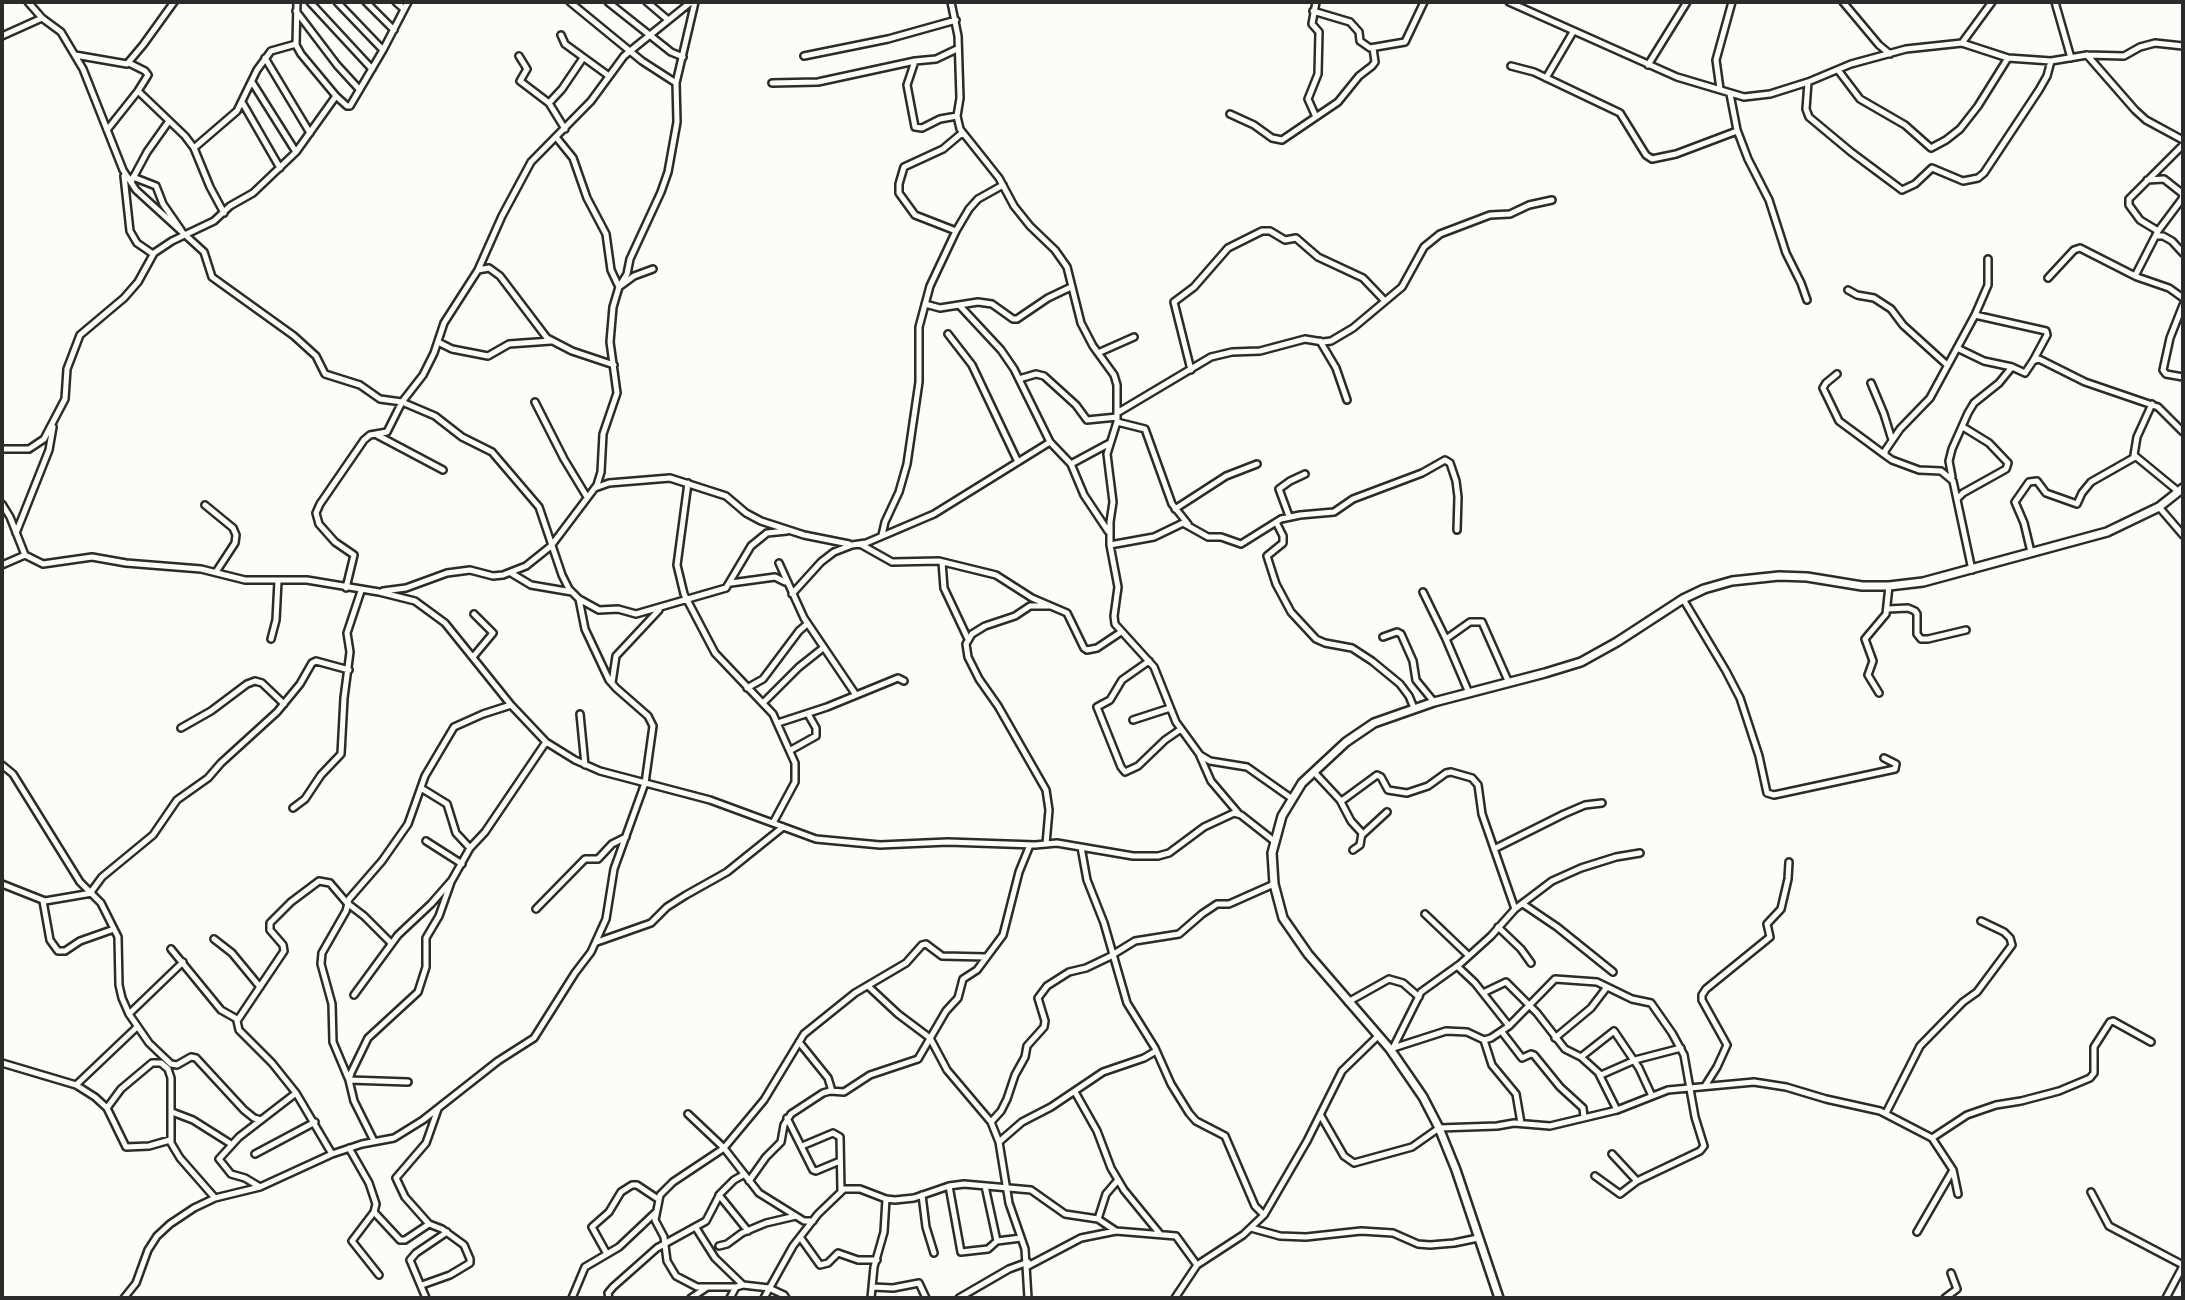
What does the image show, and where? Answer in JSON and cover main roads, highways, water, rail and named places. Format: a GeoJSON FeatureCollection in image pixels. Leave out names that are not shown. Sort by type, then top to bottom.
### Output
{"type":"FeatureCollection","features":[{"type":"Feature","properties":{"kind":"main road"},"geometry":{"type":"LineString","coordinates":[[1499,1298],[1439,1128],[1423,1097],[1392,1048],[1348,1002],[1287,927],[1273,884],[1274,841],[1291,798],[1313,771],[1359,732],[1374,723],[1434,702],[1586,660],[1683,599],[1704,589],[1732,581],[1779,576],[1807,577],[1862,586],[1923,582],[2107,532],[2159,507],[2181,490]]}}]}
